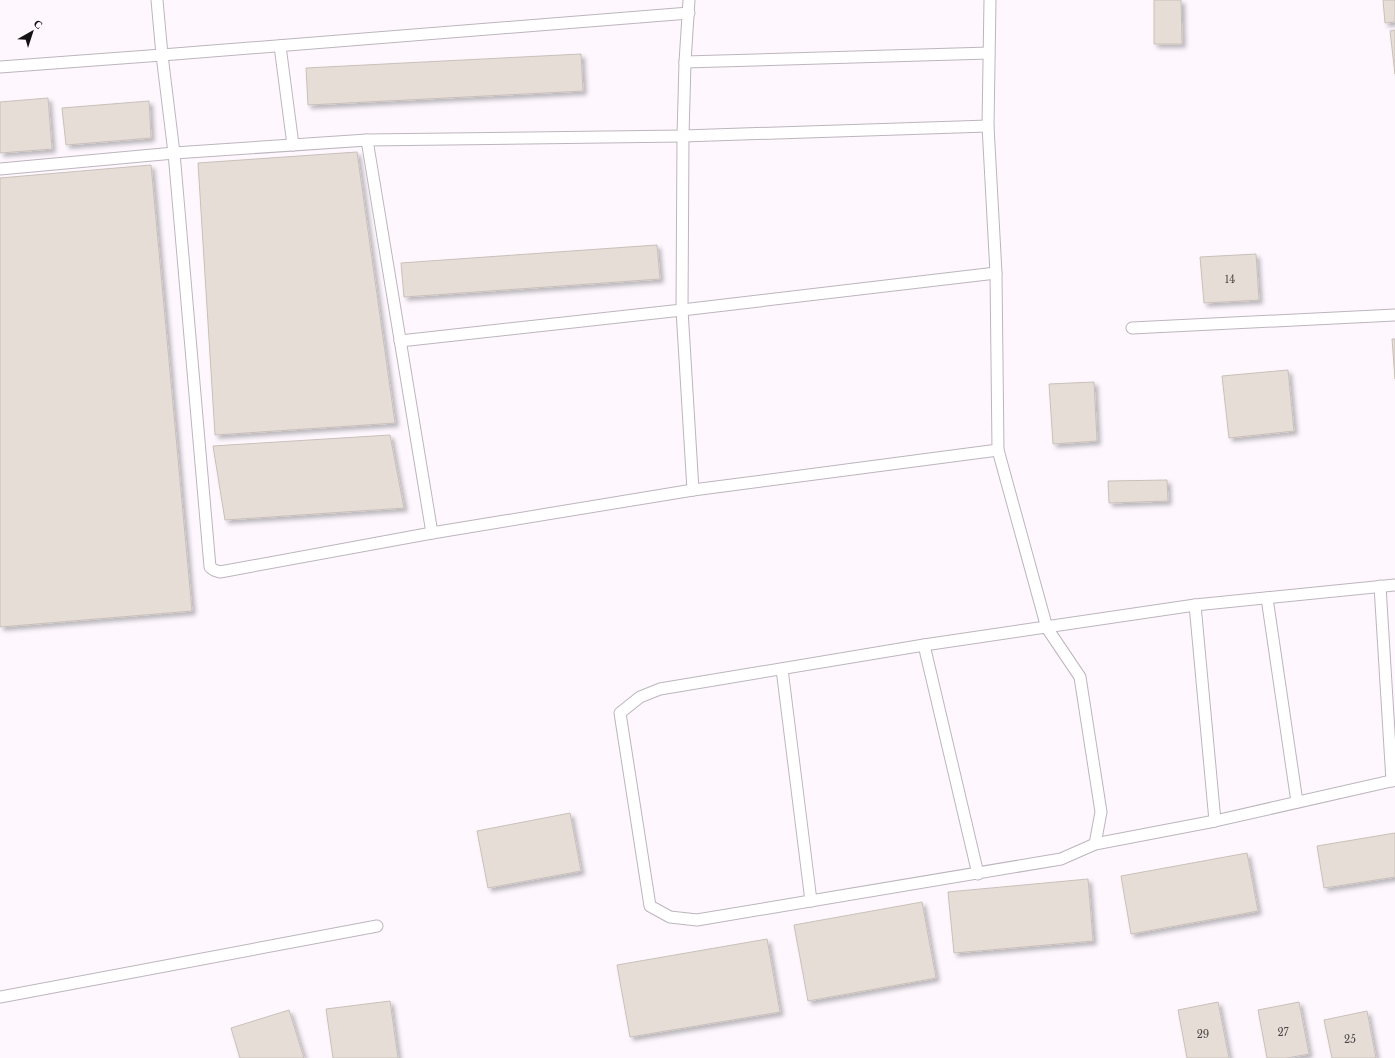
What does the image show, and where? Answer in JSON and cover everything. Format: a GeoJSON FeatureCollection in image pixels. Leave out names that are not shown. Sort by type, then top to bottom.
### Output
{"type":"FeatureCollection","features":[{"type":"Feature","properties":{"kind":"lane"},"geometry":{"type":"LineString","coordinates":[[157,0],[174,153],[210,567],[214,570],[220,572],[432,533],[693,490],[998,450]]}},
{"type":"Feature","properties":{"kind":"lane"},"geometry":{"type":"LineString","coordinates":[[689,0],[685,62],[683,136],[682,310],[693,490]]}},
{"type":"Feature","properties":{"kind":"lane"},"geometry":{"type":"LineString","coordinates":[[990,0],[988,126],[996,272],[998,450],[1046,628],[1080,677],[1101,812],[1095,844]]}},
{"type":"Feature","properties":{"kind":"lane"},"geometry":{"type":"LineString","coordinates":[[0,67],[689,13]]}},
{"type":"Feature","properties":{"kind":"lane"},"geometry":{"type":"LineString","coordinates":[[280,46],[294,145]]}},
{"type":"Feature","properties":{"kind":"lane"},"geometry":{"type":"LineString","coordinates":[[685,62],[988,53]]}},
{"type":"Feature","properties":{"kind":"lane"},"geometry":{"type":"LineString","coordinates":[[0,169],[174,153],[367,140],[683,136],[988,126]]}},
{"type":"Feature","properties":{"kind":"lane"},"geometry":{"type":"LineString","coordinates":[[367,140],[432,533]]}},
{"type":"Feature","properties":{"kind":"lane"},"geometry":{"type":"LineString","coordinates":[[400,342],[996,272]]}},
{"type":"Feature","properties":{"kind":"lane"},"geometry":{"type":"LineString","coordinates":[[1132,328],[1395,315]]}},
{"type":"Feature","properties":{"kind":"lane"},"geometry":{"type":"LineString","coordinates":[[1380,586],[1394,781],[1215,821],[1095,844],[1061,860],[978,874],[697,920],[670,917],[650,906],[620,713],[640,697],[660,689],[924,645],[1194,605],[1380,586],[1395,585]]}},
{"type":"Feature","properties":{"kind":"lane"},"geometry":{"type":"LineString","coordinates":[[1267,598],[1297,802]]}},
{"type":"Feature","properties":{"kind":"lane"},"geometry":{"type":"LineString","coordinates":[[1194,605],[1215,821]]}},
{"type":"Feature","properties":{"kind":"lane"},"geometry":{"type":"LineString","coordinates":[[924,645],[978,874]]}},
{"type":"Feature","properties":{"kind":"lane"},"geometry":{"type":"LineString","coordinates":[[782,669],[811,901]]}},
{"type":"Feature","properties":{"kind":"lane"},"geometry":{"type":"LineString","coordinates":[[0,996],[377,926]]}},
{"type":"Feature","properties":{"kind":"building"},"geometry":{"type":"Polygon","coordinates":[[[1154,0],[1181,0],[1182,44],[1154,44],[1154,0]]]}},
{"type":"Feature","properties":{"kind":"building"},"geometry":{"type":"Polygon","coordinates":[[[1383,0],[1395,0],[1395,22],[1385,23],[1383,0]]]}},
{"type":"Feature","properties":{"kind":"building"},"geometry":{"type":"Polygon","coordinates":[[[1395,30],[1395,74],[1390,31],[1395,30]]]}},
{"type":"Feature","properties":{"kind":"building"},"geometry":{"type":"Polygon","coordinates":[[[581,54],[583,91],[308,105],[306,68],[581,54]]]}},
{"type":"Feature","properties":{"kind":"building"},"geometry":{"type":"Polygon","coordinates":[[[48,98],[52,149],[0,153],[0,102],[48,98]]]}},
{"type":"Feature","properties":{"kind":"building"},"geometry":{"type":"Polygon","coordinates":[[[149,101],[151,138],[66,145],[62,108],[149,101]]]}},
{"type":"Feature","properties":{"kind":"building"},"geometry":{"type":"Polygon","coordinates":[[[357,152],[395,423],[215,435],[198,163],[357,152]]]}},
{"type":"Feature","properties":{"kind":"building"},"geometry":{"type":"Polygon","coordinates":[[[151,165],[192,611],[0,627],[0,178],[151,165]]]}},
{"type":"Feature","properties":{"kind":"building"},"geometry":{"type":"Polygon","coordinates":[[[657,245],[660,279],[404,297],[401,263],[657,245]]]}},
{"type":"Feature","properties":{"kind":"building"},"geometry":{"type":"Polygon","coordinates":[[[1256,254],[1259,300],[1204,303],[1200,257],[1256,254]]]}},
{"type":"Feature","properties":{"kind":"building"},"geometry":{"type":"Polygon","coordinates":[[[1392,339],[1395,339],[1395,379],[1392,339]]]}},
{"type":"Feature","properties":{"kind":"building"},"geometry":{"type":"Polygon","coordinates":[[[1288,370],[1294,431],[1229,438],[1222,376],[1288,370]]]}},
{"type":"Feature","properties":{"kind":"building"},"geometry":{"type":"Polygon","coordinates":[[[1094,382],[1097,441],[1053,444],[1049,384],[1094,382]]]}},
{"type":"Feature","properties":{"kind":"building"},"geometry":{"type":"Polygon","coordinates":[[[390,435],[404,508],[225,520],[213,446],[390,435]]]}},
{"type":"Feature","properties":{"kind":"building"},"geometry":{"type":"Polygon","coordinates":[[[1167,480],[1168,501],[1109,503],[1108,481],[1167,480]]]}},
{"type":"Feature","properties":{"kind":"building"},"geometry":{"type":"Polygon","coordinates":[[[570,813],[581,871],[488,888],[477,831],[570,813]]]}},
{"type":"Feature","properties":{"kind":"building"},"geometry":{"type":"Polygon","coordinates":[[[1395,833],[1395,877],[1324,888],[1317,846],[1395,833]]]}},
{"type":"Feature","properties":{"kind":"building"},"geometry":{"type":"Polygon","coordinates":[[[1247,853],[1258,911],[1131,934],[1121,876],[1247,853]]]}},
{"type":"Feature","properties":{"kind":"building"},"geometry":{"type":"Polygon","coordinates":[[[1088,879],[1093,941],[954,953],[948,892],[1088,879]]]}},
{"type":"Feature","properties":{"kind":"building"},"geometry":{"type":"Polygon","coordinates":[[[922,902],[936,978],[808,1001],[794,925],[922,902]]]}},
{"type":"Feature","properties":{"kind":"building"},"geometry":{"type":"Polygon","coordinates":[[[767,939],[780,1012],[630,1037],[617,965],[767,939]]]}},
{"type":"Feature","properties":{"kind":"building"},"geometry":{"type":"Polygon","coordinates":[[[390,1001],[398,1058],[333,1058],[326,1009],[390,1001]]]}},
{"type":"Feature","properties":{"kind":"building"},"geometry":{"type":"Polygon","coordinates":[[[1218,1002],[1229,1058],[1187,1058],[1178,1010],[1218,1002]]]}},
{"type":"Feature","properties":{"kind":"building"},"geometry":{"type":"Polygon","coordinates":[[[1299,1002],[1309,1054],[1287,1058],[1267,1058],[1258,1010],[1299,1002]]]}},
{"type":"Feature","properties":{"kind":"building"},"geometry":{"type":"Polygon","coordinates":[[[289,1010],[304,1058],[240,1058],[231,1028],[289,1010]]]}},
{"type":"Feature","properties":{"kind":"building"},"geometry":{"type":"Polygon","coordinates":[[[1367,1011],[1376,1058],[1332,1058],[1324,1020],[1367,1011]]]}}]}
